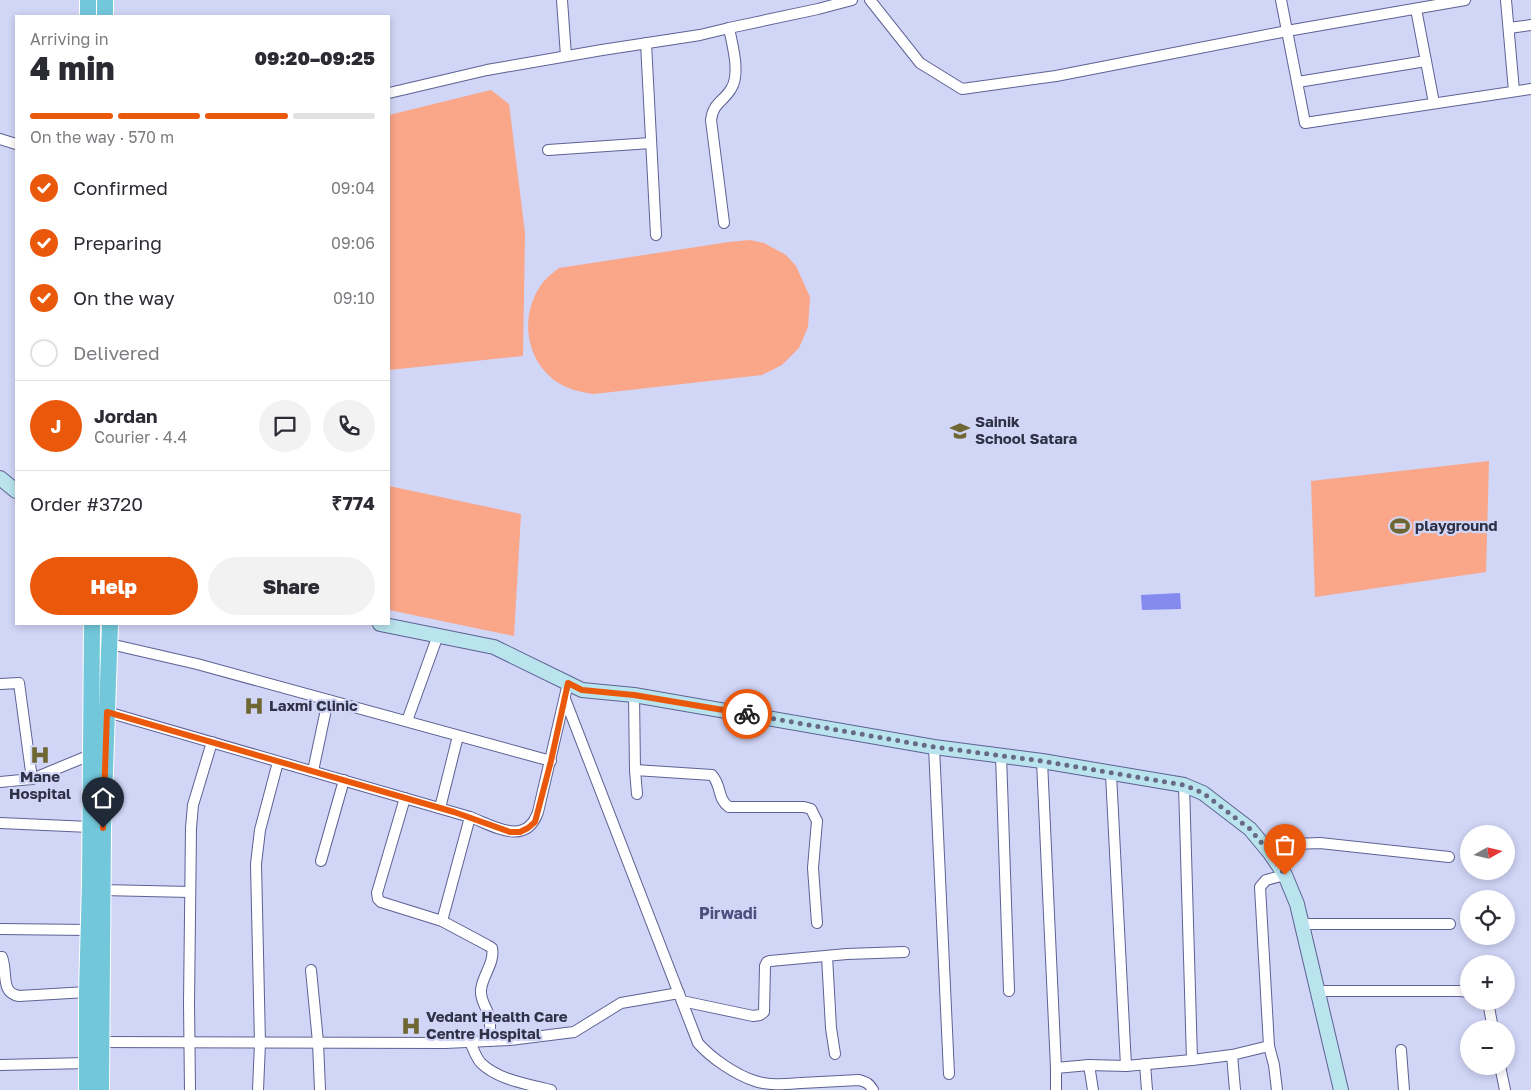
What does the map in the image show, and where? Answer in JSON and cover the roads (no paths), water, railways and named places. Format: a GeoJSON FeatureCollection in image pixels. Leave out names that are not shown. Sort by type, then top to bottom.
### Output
{"type":"FeatureCollection","features":[{"type":"Feature","properties":{"kind":"main road"},"geometry":{"type":"LineString","coordinates":[[88,0],[88,15]]}},
{"type":"Feature","properties":{"kind":"main road"},"geometry":{"type":"LineString","coordinates":[[105,0],[105,15]]}},
{"type":"Feature","properties":{"kind":"main road"},"geometry":{"type":"LineString","coordinates":[[92,625],[87,992],[101,1090]]}},
{"type":"Feature","properties":{"kind":"main road"},"geometry":{"type":"LineString","coordinates":[[87,1090],[87,1063],[94,1042],[102,890],[110,625]]}},
{"type":"Feature","properties":{"kind":"street"},"geometry":{"type":"LineString","coordinates":[[562,0],[566,56]]}},
{"type":"Feature","properties":{"kind":"street"},"geometry":{"type":"LineString","coordinates":[[390,93],[487,70],[700,35],[852,0]]}},
{"type":"Feature","properties":{"kind":"street"},"geometry":{"type":"LineString","coordinates":[[870,0],[920,63],[962,89],[1056,76],[1286,31],[1465,0]]}},
{"type":"Feature","properties":{"kind":"street"},"geometry":{"type":"LineString","coordinates":[[1281,0],[1305,123],[1531,88]]}},
{"type":"Feature","properties":{"kind":"street"},"geometry":{"type":"LineString","coordinates":[[1506,0],[1514,91]]}},
{"type":"Feature","properties":{"kind":"street"},"geometry":{"type":"LineString","coordinates":[[1416,10],[1434,103]]}},
{"type":"Feature","properties":{"kind":"street"},"geometry":{"type":"LineString","coordinates":[[1509,28],[1531,25]]}},
{"type":"Feature","properties":{"kind":"street"},"geometry":{"type":"LineString","coordinates":[[724,223],[711,120],[712,112],[717,103],[731,90],[735,82],[736,67],[729,28]]}},
{"type":"Feature","properties":{"kind":"street"},"geometry":{"type":"LineString","coordinates":[[646,43],[656,234]]}},
{"type":"Feature","properties":{"kind":"street"},"geometry":{"type":"LineString","coordinates":[[1298,82],[1426,61]]}},
{"type":"Feature","properties":{"kind":"street"},"geometry":{"type":"LineString","coordinates":[[0,139],[15,144]]}},
{"type":"Feature","properties":{"kind":"street"},"geometry":{"type":"LineString","coordinates":[[548,150],[651,143]]}},
{"type":"Feature","properties":{"kind":"street"},"geometry":{"type":"LineString","coordinates":[[0,478],[15,490]]}},
{"type":"Feature","properties":{"kind":"street"},"geometry":{"type":"LineString","coordinates":[[385,625],[494,647],[582,690],[634,695],[934,747],[1042,761],[1184,785],[1203,793],[1250,829],[1285,875],[1297,904],[1341,1090]]}},
{"type":"Feature","properties":{"kind":"street"},"geometry":{"type":"LineString","coordinates":[[407,722],[438,636]]}},
{"type":"Feature","properties":{"kind":"street"},"geometry":{"type":"LineString","coordinates":[[110,644],[197,664],[551,761]]}},
{"type":"Feature","properties":{"kind":"street"},"geometry":{"type":"LineString","coordinates":[[0,684],[19,683],[32,779]]}},
{"type":"Feature","properties":{"kind":"street"},"geometry":{"type":"LineString","coordinates":[[107,712],[440,808],[510,832],[520,832],[535,822],[568,683]]}},
{"type":"Feature","properties":{"kind":"street"},"geometry":{"type":"LineString","coordinates":[[634,695],[637,794]]}},
{"type":"Feature","properties":{"kind":"street"},"geometry":{"type":"LineString","coordinates":[[565,698],[698,1042],[706,1052],[721,1063],[755,1081],[788,1087],[859,1080],[866,1082],[872,1090]]}},
{"type":"Feature","properties":{"kind":"street"},"geometry":{"type":"LineString","coordinates":[[313,771],[328,700]]}},
{"type":"Feature","properties":{"kind":"street"},"geometry":{"type":"LineString","coordinates":[[440,808],[458,736]]}},
{"type":"Feature","properties":{"kind":"street"},"geometry":{"type":"LineString","coordinates":[[190,1090],[191,828],[193,805],[212,742]]}},
{"type":"Feature","properties":{"kind":"street"},"geometry":{"type":"LineString","coordinates":[[934,747],[949,1074]]}},
{"type":"Feature","properties":{"kind":"street"},"geometry":{"type":"LineString","coordinates":[[0,782],[32,779],[90,755]]}},
{"type":"Feature","properties":{"kind":"street"},"geometry":{"type":"LineString","coordinates":[[1001,756],[1009,991]]}},
{"type":"Feature","properties":{"kind":"street"},"geometry":{"type":"LineString","coordinates":[[1042,761],[1056,1090]]}},
{"type":"Feature","properties":{"kind":"street"},"geometry":{"type":"LineString","coordinates":[[258,1090],[260,1043],[256,864],[260,830],[278,762]]}},
{"type":"Feature","properties":{"kind":"street"},"geometry":{"type":"LineString","coordinates":[[635,770],[712,775],[718,780],[724,804],[729,807],[804,807],[811,809],[817,821],[813,868],[817,923]]}},
{"type":"Feature","properties":{"kind":"street"},"geometry":{"type":"LineString","coordinates":[[1111,774],[1126,1066]]}},
{"type":"Feature","properties":{"kind":"street"},"geometry":{"type":"LineString","coordinates":[[321,861],[344,780]]}},
{"type":"Feature","properties":{"kind":"street"},"geometry":{"type":"LineString","coordinates":[[1184,785],[1192,1060]]}},
{"type":"Feature","properties":{"kind":"street"},"geometry":{"type":"LineString","coordinates":[[405,798],[377,893],[378,899],[381,902],[442,921],[488,944],[492,948],[493,956],[481,987],[482,1001],[490,1018],[490,1041]]}},
{"type":"Feature","properties":{"kind":"street"},"geometry":{"type":"LineString","coordinates":[[442,921],[470,817]]}},
{"type":"Feature","properties":{"kind":"street"},"geometry":{"type":"LineString","coordinates":[[0,822],[90,827]]}},
{"type":"Feature","properties":{"kind":"street"},"geometry":{"type":"LineString","coordinates":[[1270,853],[1294,844],[1320,843],[1449,857]]}},
{"type":"Feature","properties":{"kind":"street"},"geometry":{"type":"LineString","coordinates":[[1277,1090],[1274,1065],[1269,1046],[1260,887],[1266,880],[1285,875]]}},
{"type":"Feature","properties":{"kind":"street"},"geometry":{"type":"LineString","coordinates":[[102,890],[190,892]]}},
{"type":"Feature","properties":{"kind":"street"},"geometry":{"type":"LineString","coordinates":[[1302,924],[1450,924]]}},
{"type":"Feature","properties":{"kind":"street"},"geometry":{"type":"LineString","coordinates":[[0,929],[89,930]]}},
{"type":"Feature","properties":{"kind":"street"},"geometry":{"type":"LineString","coordinates":[[94,1042],[470,1042],[510,1040],[574,1032],[621,1003],[681,997],[753,1016],[764,1012],[765,966],[767,962],[827,956],[904,952]]}},
{"type":"Feature","properties":{"kind":"street"},"geometry":{"type":"LineString","coordinates":[[0,956],[4,961],[5,985],[8,992],[12,995],[87,992]]}},
{"type":"Feature","properties":{"kind":"street"},"geometry":{"type":"LineString","coordinates":[[827,956],[831,1028],[835,1054]]}},
{"type":"Feature","properties":{"kind":"street"},"geometry":{"type":"LineString","coordinates":[[311,970],[318,1042],[320,1090]]}},
{"type":"Feature","properties":{"kind":"street"},"geometry":{"type":"LineString","coordinates":[[1318,991],[1460,991]]}},
{"type":"Feature","properties":{"kind":"street"},"geometry":{"type":"LineString","coordinates":[[470,1042],[480,1062],[491,1071],[504,1077],[551,1090]]}},
{"type":"Feature","properties":{"kind":"street"},"geometry":{"type":"LineString","coordinates":[[1056,1068],[1089,1065],[1126,1066],[1192,1060],[1232,1055],[1269,1046]]}},
{"type":"Feature","properties":{"kind":"street"},"geometry":{"type":"LineString","coordinates":[[1401,1050],[1404,1090]]}},
{"type":"Feature","properties":{"kind":"street"},"geometry":{"type":"LineString","coordinates":[[1232,1055],[1234,1090]]}},
{"type":"Feature","properties":{"kind":"street"},"geometry":{"type":"LineString","coordinates":[[0,1065],[87,1063]]}},
{"type":"Feature","properties":{"kind":"street"},"geometry":{"type":"LineString","coordinates":[[1144,1064],[1147,1090]]}},
{"type":"Feature","properties":{"kind":"street"},"geometry":{"type":"LineString","coordinates":[[1089,1065],[1093,1090]]}},
{"type":"Feature","properties":{"kind":"street"},"geometry":{"type":"LineString","coordinates":[[1502,1075],[1505,1090]]}},
{"type":"Feature","properties":{"kind":"water"},"geometry":{"type":"Polygon","coordinates":[[[1180,593],[1181,609],[1142,610],[1141,595],[1180,593]]]}},
{"type":"Feature","properties":{"kind":"place","name":"Sainik School Satara"},"geometry":{"type":"Point","coordinates":[960,431]}},
{"type":"Feature","properties":{"kind":"place","name":"playground"},"geometry":{"type":"Point","coordinates":[1400,526]}},
{"type":"Feature","properties":{"kind":"place","name":"Laxmi Clinic"},"geometry":{"type":"Point","coordinates":[254,706]}},
{"type":"Feature","properties":{"kind":"place","name":"Mane Hospital"},"geometry":{"type":"Point","coordinates":[40,755]}},
{"type":"Feature","properties":{"kind":"place","name":"Vedant Health Care Centre Hospital"},"geometry":{"type":"Point","coordinates":[411,1026]}},
{"type":"Feature","properties":{"kind":"district","name":"Pirwadi"},"geometry":{"type":"Point","coordinates":[728,913]}}]}
